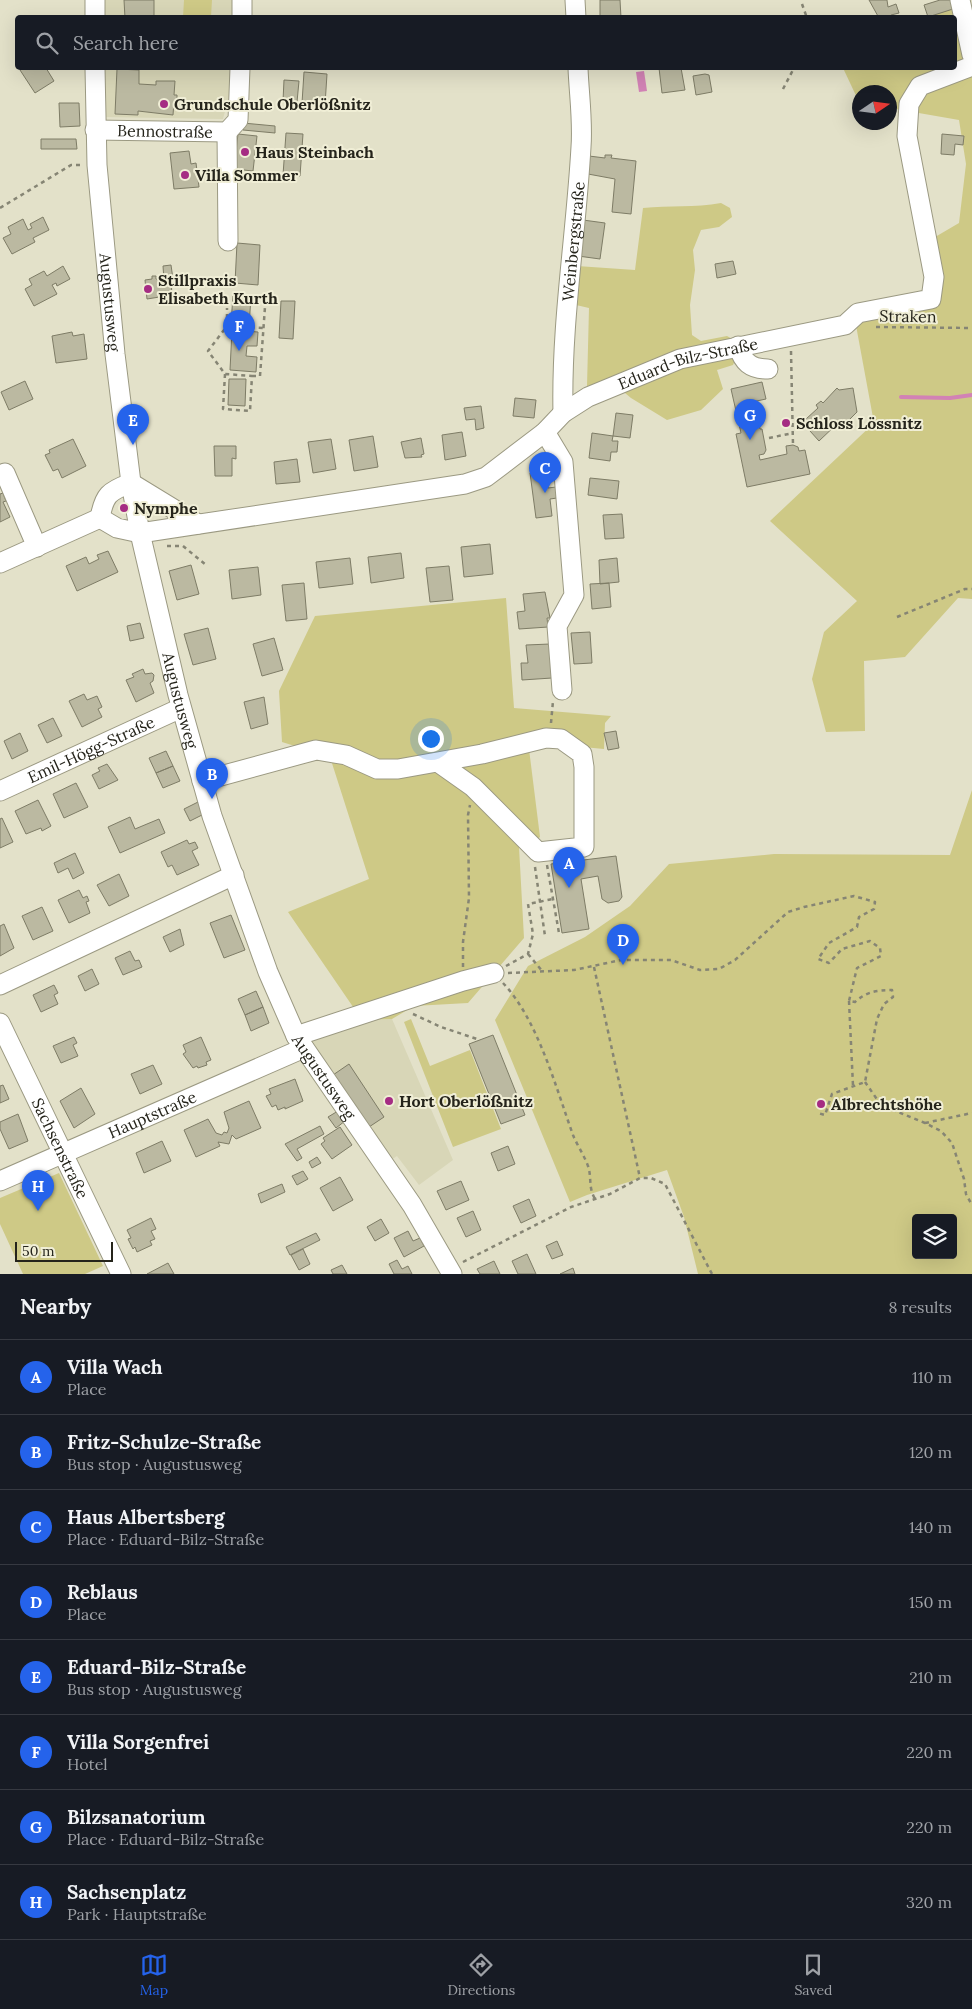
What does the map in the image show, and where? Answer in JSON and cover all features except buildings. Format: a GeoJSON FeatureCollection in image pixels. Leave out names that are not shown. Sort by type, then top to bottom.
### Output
{"type":"FeatureCollection","features":[{"type":"Feature","properties":{"kind":"street"},"geometry":{"type":"LineString","coordinates":[[95,0],[95,15]]}},
{"type":"Feature","properties":{"kind":"street"},"geometry":{"type":"LineString","coordinates":[[242,0],[242,15]]}},
{"type":"Feature","properties":{"kind":"street"},"geometry":{"type":"LineString","coordinates":[[575,0],[576,15]]}},
{"type":"Feature","properties":{"kind":"street"},"geometry":{"type":"LineString","coordinates":[[960,0],[972,55]]}},
{"type":"Feature","properties":{"kind":"street","name":"Eduard-Bilz-Straße"},"geometry":{"type":"LineString","coordinates":[[141,539],[198,524],[465,484],[486,477],[545,432],[563,413],[588,397],[680,358],[844,324],[858,313],[931,299],[934,277],[907,136],[909,104],[920,86],[972,66]]}},
{"type":"Feature","properties":{"kind":"street","name":"Augustusweg"},"geometry":{"type":"LineString","coordinates":[[95,70],[97,164],[115,354],[131,483],[141,539],[181,708],[212,816],[268,972],[300,1042],[412,1205],[451,1271]]}},
{"type":"Feature","properties":{"kind":"street","name":"Bennostraße"},"geometry":{"type":"LineString","coordinates":[[95,130],[227,132],[238,120],[240,70]]}},
{"type":"Feature","properties":{"kind":"street","name":"Weinbergstraße"},"geometry":{"type":"LineString","coordinates":[[563,413],[562,385],[567,291],[581,145],[578,70]]}},
{"type":"Feature","properties":{"kind":"street"},"geometry":{"type":"LineString","coordinates":[[227,132],[228,241]]}},
{"type":"Feature","properties":{"kind":"street"},"geometry":{"type":"LineString","coordinates":[[738,346],[742,359],[747,363],[760,369],[768,369]]}},
{"type":"Feature","properties":{"kind":"street"},"geometry":{"type":"LineString","coordinates":[[545,432],[563,462],[574,595],[557,626],[562,690]]}},
{"type":"Feature","properties":{"kind":"street"},"geometry":{"type":"LineString","coordinates":[[5,473],[36,547]]}},
{"type":"Feature","properties":{"kind":"street"},"geometry":{"type":"LineString","coordinates":[[100,518],[103,503],[112,490],[131,483],[198,524]]}},
{"type":"Feature","properties":{"kind":"street"},"geometry":{"type":"LineString","coordinates":[[0,564],[100,518]]}},
{"type":"Feature","properties":{"kind":"street"},"geometry":{"type":"LineString","coordinates":[[100,518],[141,539]]}},
{"type":"Feature","properties":{"kind":"street","name":"Emil-Högg-Straße"},"geometry":{"type":"LineString","coordinates":[[0,791],[181,708]]}},
{"type":"Feature","properties":{"kind":"street"},"geometry":{"type":"LineString","coordinates":[[202,780],[316,750],[346,755],[377,769],[398,769],[439,763],[546,738],[561,739],[582,754],[584,767],[584,847],[542,856],[473,787],[439,763]]}},
{"type":"Feature","properties":{"kind":"street"},"geometry":{"type":"LineString","coordinates":[[0,985],[234,876]]}},
{"type":"Feature","properties":{"kind":"street","name":"Hauptstraße"},"geometry":{"type":"LineString","coordinates":[[0,1181],[300,1042],[392,1004],[494,973]]}},
{"type":"Feature","properties":{"kind":"street","name":"Sachsenstraße"},"geometry":{"type":"LineString","coordinates":[[0,1023],[121,1274]]}},
{"type":"Feature","properties":{"kind":"path"},"geometry":{"type":"LineString","coordinates":[[802,4],[806,15]]}},
{"type":"Feature","properties":{"kind":"path"},"geometry":{"type":"LineString","coordinates":[[783,89],[793,70]]}},
{"type":"Feature","properties":{"kind":"path"},"geometry":{"type":"LineString","coordinates":[[0,208],[71,165],[97,164]]}},
{"type":"Feature","properties":{"kind":"path"},"geometry":{"type":"LineString","coordinates":[[225,374],[260,376],[265,307]]}},
{"type":"Feature","properties":{"kind":"path"},"geometry":{"type":"LineString","coordinates":[[228,308],[227,326],[208,351],[225,374],[223,409],[250,411],[252,376]]}},
{"type":"Feature","properties":{"kind":"path"},"geometry":{"type":"LineString","coordinates":[[227,326],[264,328]]}},
{"type":"Feature","properties":{"kind":"path","name":"Straken"},"geometry":{"type":"LineString","coordinates":[[869,327],[972,328]]}},
{"type":"Feature","properties":{"kind":"path"},"geometry":{"type":"LineString","coordinates":[[788,335],[792,352],[793,445]]}},
{"type":"Feature","properties":{"kind":"path"},"geometry":{"type":"LineString","coordinates":[[769,438],[793,433]]}},
{"type":"Feature","properties":{"kind":"path"},"geometry":{"type":"LineString","coordinates":[[141,539],[183,546],[206,565]]}},
{"type":"Feature","properties":{"kind":"path"},"geometry":{"type":"LineString","coordinates":[[897,617],[965,589],[972,589]]}},
{"type":"Feature","properties":{"kind":"path"},"geometry":{"type":"LineString","coordinates":[[546,738],[551,724],[553,701],[562,690]]}},
{"type":"Feature","properties":{"kind":"path"},"geometry":{"type":"LineString","coordinates":[[463,981],[463,942],[469,898],[468,815],[473,787]]}},
{"type":"Feature","properties":{"kind":"path"},"geometry":{"type":"LineString","coordinates":[[545,936],[534,858],[542,856],[559,933]]}},
{"type":"Feature","properties":{"kind":"path"},"geometry":{"type":"LineString","coordinates":[[494,973],[543,973],[594,967],[621,960],[671,960],[700,970],[719,969],[735,960],[788,912],[804,906],[854,896],[875,902],[874,909],[859,917],[857,927],[830,943],[818,959],[829,963],[842,949],[870,942],[880,948],[881,956],[857,968],[849,1001],[853,1086]]}},
{"type":"Feature","properties":{"kind":"path"},"geometry":{"type":"LineString","coordinates":[[494,973],[528,954],[533,934],[528,904],[553,899]]}},
{"type":"Feature","properties":{"kind":"path"},"geometry":{"type":"LineString","coordinates":[[528,954],[543,973]]}},
{"type":"Feature","properties":{"kind":"path"},"geometry":{"type":"LineString","coordinates":[[594,967],[640,1178]]}},
{"type":"Feature","properties":{"kind":"path"},"geometry":{"type":"LineString","coordinates":[[494,973],[516,997],[549,1066],[574,1137],[588,1167],[590,1190],[595,1199]]}},
{"type":"Feature","properties":{"kind":"path"},"geometry":{"type":"LineString","coordinates":[[849,1001],[854,1002],[864,994],[880,990],[892,990],[893,997],[884,1004],[877,1019],[865,1082],[881,1105],[925,1123],[941,1132],[952,1144],[964,1179],[966,1194],[972,1205]]}},
{"type":"Feature","properties":{"kind":"path"},"geometry":{"type":"LineString","coordinates":[[392,1004],[441,1027],[480,1040]]}},
{"type":"Feature","properties":{"kind":"path"},"geometry":{"type":"LineString","coordinates":[[818,1113],[825,1116],[832,1094],[865,1082]]}},
{"type":"Feature","properties":{"kind":"path"},"geometry":{"type":"LineString","coordinates":[[925,1123],[972,1113]]}},
{"type":"Feature","properties":{"kind":"path"},"geometry":{"type":"LineString","coordinates":[[451,1271],[571,1207],[595,1199],[640,1178],[651,1178],[665,1184],[712,1274]]}},
{"type":"Feature","properties":{"kind":"shaded area"},"geometry":{"type":"Polygon","coordinates":[[[102,0],[234,0],[233,15],[102,15],[102,0]]]}},
{"type":"Feature","properties":{"kind":"shaded area"},"geometry":{"type":"Polygon","coordinates":[[[184,0],[212,0],[211,15],[183,15],[184,0]]]}},
{"type":"Feature","properties":{"kind":"shaded area"},"geometry":{"type":"Polygon","coordinates":[[[956,8],[972,48],[972,599],[958,598],[905,657],[864,661],[865,731],[826,732],[812,679],[824,632],[857,601],[770,521],[874,423],[855,320],[925,296],[930,240],[959,223],[966,164],[959,120],[897,109],[897,85],[852,85],[852,87],[844,70],[957,70],[957,15],[933,15],[956,8]]]}},
{"type":"Feature","properties":{"kind":"shaded area","name":"Grundschule Oberlößnitz"},"geometry":{"type":"Polygon","coordinates":[[[102,70],[231,70],[230,92],[223,119],[102,117],[102,70]]]}},
{"type":"Feature","properties":{"kind":"shaded area"},"geometry":{"type":"Polygon","coordinates":[[[644,71],[647,91],[639,92],[636,72],[644,71]]]}},
{"type":"Feature","properties":{"kind":"shaded area"},"geometry":{"type":"Polygon","coordinates":[[[721,203],[730,208],[732,217],[719,227],[701,230],[693,250],[695,270],[690,305],[692,335],[701,341],[727,336],[734,340],[737,356],[733,365],[717,370],[723,389],[701,410],[667,420],[631,398],[613,383],[587,386],[589,308],[576,305],[577,266],[635,270],[643,208],[721,203]]]}},
{"type":"Feature","properties":{"kind":"shaded area"},"geometry":{"type":"Polygon","coordinates":[[[506,598],[514,708],[611,716],[605,723],[604,749],[562,745],[529,749],[540,837],[533,843],[519,847],[524,938],[468,1003],[414,1006],[392,1019],[362,1020],[288,912],[369,879],[330,757],[282,742],[279,691],[315,616],[506,598]]]}},
{"type":"Feature","properties":{"kind":"shaded area"},"geometry":{"type":"Polygon","coordinates":[[[972,790],[972,1274],[698,1274],[684,1217],[667,1170],[570,1202],[495,1020],[528,966],[585,937],[630,906],[669,864],[774,854],[950,855],[972,790]]]}},
{"type":"Feature","properties":{"kind":"shaded area","name":"Hort Oberlößnitz"},"geometry":{"type":"Polygon","coordinates":[[[392,1019],[453,1160],[419,1185],[397,1156],[391,1160],[310,1042],[362,1020],[392,1019]]]}},
{"type":"Feature","properties":{"kind":"shaded area"},"geometry":{"type":"Polygon","coordinates":[[[411,1019],[430,1066],[470,1050],[501,1129],[453,1147],[404,1022],[411,1019]]]}},
{"type":"Feature","properties":{"kind":"shaded area"},"geometry":{"type":"Polygon","coordinates":[[[59,1173],[103,1266],[85,1274],[23,1274],[0,1224],[0,1198],[59,1173]]]}},
{"type":"Feature","properties":{"kind":"waterway"},"geometry":{"type":"LineString","coordinates":[[901,397],[950,398],[972,395]]}},
{"type":"Feature","properties":{"kind":"place","name":"Grundschule Oberlößnitz"},"geometry":{"type":"Point","coordinates":[164,104]}},
{"type":"Feature","properties":{"kind":"place","name":"Haus Steinbach"},"geometry":{"type":"Point","coordinates":[245,152]}},
{"type":"Feature","properties":{"kind":"place","name":"Villa Sommer"},"geometry":{"type":"Point","coordinates":[185,175]}},
{"type":"Feature","properties":{"kind":"place","name":"Stillpraxis Elisabeth Kurth"},"geometry":{"type":"Point","coordinates":[148,289]}},
{"type":"Feature","properties":{"kind":"place","name":"Villa Sorgenfrei"},"geometry":{"type":"Point","coordinates":[239,351]}},
{"type":"Feature","properties":{"kind":"place","name":"Schloss Lössnitz"},"geometry":{"type":"Point","coordinates":[786,423]}},
{"type":"Feature","properties":{"kind":"place","name":"Bilzsanatorium"},"geometry":{"type":"Point","coordinates":[750,440]}},
{"type":"Feature","properties":{"kind":"place","name":"Eduard-Bilz-Straße"},"geometry":{"type":"Point","coordinates":[133,445]}},
{"type":"Feature","properties":{"kind":"place","name":"Haus Albertsberg"},"geometry":{"type":"Point","coordinates":[545,493]}},
{"type":"Feature","properties":{"kind":"place","name":"Nymphe"},"geometry":{"type":"Point","coordinates":[124,508]}},
{"type":"Feature","properties":{"kind":"place","name":"Fritz-Schulze-Straße"},"geometry":{"type":"Point","coordinates":[212,799]}},
{"type":"Feature","properties":{"kind":"place","name":"Villa Wach"},"geometry":{"type":"Point","coordinates":[569,888]}},
{"type":"Feature","properties":{"kind":"place","name":"Reblaus"},"geometry":{"type":"Point","coordinates":[623,965]}},
{"type":"Feature","properties":{"kind":"place","name":"Hort Oberlößnitz"},"geometry":{"type":"Point","coordinates":[389,1101]}},
{"type":"Feature","properties":{"kind":"place","name":"Albrechtshöhe"},"geometry":{"type":"Point","coordinates":[821,1104]}},
{"type":"Feature","properties":{"kind":"place","name":"Sachsenplatz"},"geometry":{"type":"Point","coordinates":[38,1211]}}]}
